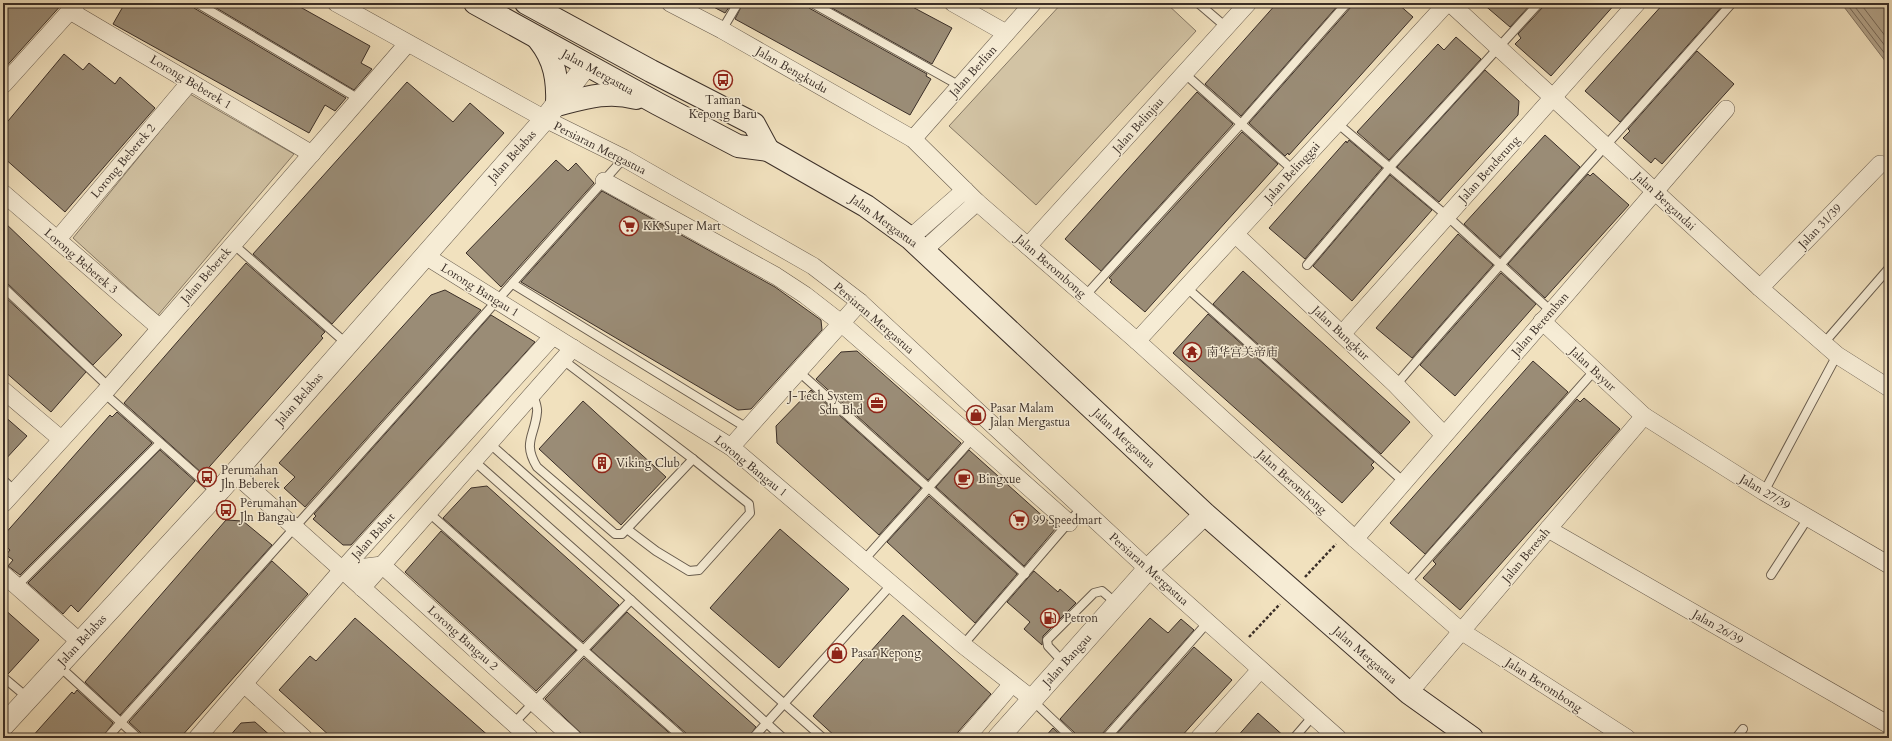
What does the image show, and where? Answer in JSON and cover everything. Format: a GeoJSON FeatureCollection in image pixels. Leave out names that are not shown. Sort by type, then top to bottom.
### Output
{"type":"FeatureCollection","features":[{"type":"Feature","properties":{"kind":"main road","name":"Jalan Mergastua"},"geometry":{"type":"LineString","coordinates":[[475,3],[586,66],[738,146],[768,150],[866,206],[917,244],[1205,514],[1409,694],[1472,738]]}},
{"type":"Feature","properties":{"kind":"main road"},"geometry":{"type":"LineString","coordinates":[[526,3],[651,71],[754,124],[768,150]]}},
{"type":"Feature","properties":{"kind":"main road"},"geometry":{"type":"LineString","coordinates":[[572,28],[580,42],[586,66],[610,64],[651,71]]}},
{"type":"Feature","properties":{"kind":"main road"},"geometry":{"type":"LineString","coordinates":[[539,40],[552,60],[556,72],[558,85],[551,112]]}},
{"type":"Feature","properties":{"kind":"main road"},"geometry":{"type":"LineString","coordinates":[[551,112],[607,94],[624,95],[658,104]]}},
{"type":"Feature","properties":{"kind":"street","name":"Persiaran Mergastua"},"geometry":{"type":"LineString","coordinates":[[336,3],[407,44],[551,112],[624,158],[813,266],[860,302],[1148,569],[1338,738]]}},
{"type":"Feature","properties":{"kind":"street","name":"Jalan Bengkudu"},"geometry":{"type":"LineString","coordinates":[[670,3],[722,30],[913,139]]}},
{"type":"Feature","properties":{"kind":"street"},"geometry":{"type":"LineString","coordinates":[[953,3],[1006,33]]}},
{"type":"Feature","properties":{"kind":"street","name":"Jalan Berlian"},"geometry":{"type":"LineString","coordinates":[[913,139],[1033,3]]}},
{"type":"Feature","properties":{"kind":"street","name":"Jalan Belinjau"},"geometry":{"type":"LineString","coordinates":[[1028,246],[1248,3]]}},
{"type":"Feature","properties":{"kind":"street","name":"Jalan Belinggai"},"geometry":{"type":"LineString","coordinates":[[1137,341],[1447,3]]}},
{"type":"Feature","properties":{"kind":"street","name":"Jalan Bergandai"},"geometry":{"type":"LineString","coordinates":[[1450,3],[1760,288],[1837,355],[1887,384]]}},
{"type":"Feature","properties":{"kind":"street","name":"Jalan Benderung"},"geometry":{"type":"LineString","coordinates":[[1342,334],[1637,3]]}},
{"type":"Feature","properties":{"kind":"street"},"geometry":{"type":"LineString","coordinates":[[3,85],[74,7]]}},
{"type":"Feature","properties":{"kind":"street","name":"Lorong Beberek 1"},"geometry":{"type":"LineString","coordinates":[[74,7],[190,82],[312,154]]}},
{"type":"Feature","properties":{"kind":"street","name":"Jalan Beberek"},"geometry":{"type":"LineString","coordinates":[[3,504],[9,486],[61,440],[407,44]]}},
{"type":"Feature","properties":{"kind":"street","name":"Jalan Belabas"},"geometry":{"type":"LineString","coordinates":[[3,726],[217,493],[424,255],[551,112],[586,66]]}},
{"type":"Feature","properties":{"kind":"street","name":"Lorong Beberek 2"},"geometry":{"type":"LineString","coordinates":[[57,240],[190,82]]}},
{"type":"Feature","properties":{"kind":"street","name":"Jalan Beremban"},"geometry":{"type":"LineString","coordinates":[[1355,539],[1726,109]]}},
{"type":"Feature","properties":{"kind":"street","name":"Jalan Berombong"},"geometry":{"type":"LineString","coordinates":[[913,139],[971,196],[1137,341],[1355,539],[1461,631],[1627,738]]}},
{"type":"Feature","properties":{"kind":"street","name":"Jalan 31/39"},"geometry":{"type":"LineString","coordinates":[[1760,288],[1880,164]]}},
{"type":"Feature","properties":{"kind":"street"},"geometry":{"type":"LineString","coordinates":[[604,181],[776,276],[805,295],[841,324],[1069,523]]}},
{"type":"Feature","properties":{"kind":"street","name":"Lorong Beberek 3"},"geometry":{"type":"LineString","coordinates":[[3,193],[160,328]]}},
{"type":"Feature","properties":{"kind":"street"},"geometry":{"type":"LineString","coordinates":[[917,244],[971,196]]}},
{"type":"Feature","properties":{"kind":"street","name":"Jalan Bungkur"},"geometry":{"type":"LineString","coordinates":[[1235,234],[1396,385],[1444,435]]}},
{"type":"Feature","properties":{"kind":"street","name":"Lorong Bangau 1"},"geometry":{"type":"LineString","coordinates":[[424,255],[553,336],[568,354],[731,447],[963,645],[1032,700]]}},
{"type":"Feature","properties":{"kind":"street"},"geometry":{"type":"LineString","coordinates":[[731,447],[860,302]]}},
{"type":"Feature","properties":{"kind":"street","name":"Jalan Bayur"},"geometry":{"type":"LineString","coordinates":[[1547,316],[1595,370],[1644,416]]}},
{"type":"Feature","properties":{"kind":"street","name":"Jalan Babut"},"geometry":{"type":"LineString","coordinates":[[196,738],[342,570],[553,336]]}},
{"type":"Feature","properties":{"kind":"street"},"geometry":{"type":"LineString","coordinates":[[362,588],[568,354]]}},
{"type":"Feature","properties":{"kind":"street"},"geometry":{"type":"LineString","coordinates":[[3,390],[61,440]]}},
{"type":"Feature","properties":{"kind":"street","name":"Jalan 27/39"},"geometry":{"type":"LineString","coordinates":[[1644,416],[1764,492],[1889,565]]}},
{"type":"Feature","properties":{"kind":"street","name":"Jalan Beresah"},"geometry":{"type":"LineString","coordinates":[[1409,694],[1644,416]]}},
{"type":"Feature","properties":{"kind":"street"},"geometry":{"type":"LineString","coordinates":[[234,473],[514,723],[527,737]]}},
{"type":"Feature","properties":{"kind":"street","name":"Jalan Bangau"},"geometry":{"type":"LineString","coordinates":[[998,738],[1148,569],[1205,514]]}},
{"type":"Feature","properties":{"kind":"street","name":"Jalan 26/39"},"geometry":{"type":"LineString","coordinates":[[1548,529],[1889,726]]}},
{"type":"Feature","properties":{"kind":"street"},"geometry":{"type":"LineString","coordinates":[[342,570],[382,564]]}},
{"type":"Feature","properties":{"kind":"street","name":"Lorong Bangau 2"},"geometry":{"type":"LineString","coordinates":[[382,564],[574,738]]}},
{"type":"Feature","properties":{"kind":"street"},"geometry":{"type":"LineString","coordinates":[[3,574],[80,642]]}},
{"type":"Feature","properties":{"kind":"street"},"geometry":{"type":"LineString","coordinates":[[1199,738],[1260,670]]}},
{"type":"Feature","properties":{"kind":"street"},"geometry":{"type":"LineString","coordinates":[[244,684],[300,737]]}},
{"type":"Feature","properties":{"kind":"street"},"geometry":{"type":"LineString","coordinates":[[966,738],[1012,684]]}},
{"type":"Feature","properties":{"kind":"lane"},"geometry":{"type":"LineString","coordinates":[[197,3],[359,99]]}},
{"type":"Feature","properties":{"kind":"lane"},"geometry":{"type":"LineString","coordinates":[[722,30],[738,3]]}},
{"type":"Feature","properties":{"kind":"lane"},"geometry":{"type":"LineString","coordinates":[[812,3],[960,86]]}},
{"type":"Feature","properties":{"kind":"lane"},"geometry":{"type":"LineString","coordinates":[[1198,3],[1226,27]]}},
{"type":"Feature","properties":{"kind":"lane"},"geometry":{"type":"LineString","coordinates":[[1085,296],[1241,124],[1347,3]]}},
{"type":"Feature","properties":{"kind":"lane"},"geometry":{"type":"LineString","coordinates":[[1307,265],[1390,167],[1539,3]]}},
{"type":"Feature","properties":{"kind":"lane"},"geometry":{"type":"LineString","coordinates":[[1396,385],[1500,264],[1732,3]]}},
{"type":"Feature","properties":{"kind":"lane"},"geometry":{"type":"LineString","coordinates":[[1184,73],[1293,170]]}},
{"type":"Feature","properties":{"kind":"lane"},"geometry":{"type":"LineString","coordinates":[[1337,123],[1447,216],[1500,264],[1547,316]]}},
{"type":"Feature","properties":{"kind":"lane"},"geometry":{"type":"LineString","coordinates":[[107,738],[294,526],[498,301],[624,158]]}},
{"type":"Feature","properties":{"kind":"lane"},"geometry":{"type":"LineString","coordinates":[[233,244],[347,344]]}},
{"type":"Feature","properties":{"kind":"lane"},"geometry":{"type":"LineString","coordinates":[[1824,343],[1889,268]]}},
{"type":"Feature","properties":{"kind":"lane"},"geometry":{"type":"LineString","coordinates":[[513,284],[747,428]]}},
{"type":"Feature","properties":{"kind":"lane"},"geometry":{"type":"LineString","coordinates":[[3,287],[160,443],[217,493]]}},
{"type":"Feature","properties":{"kind":"lane"},"geometry":{"type":"LineString","coordinates":[[1186,287],[1404,482]]}},
{"type":"Feature","properties":{"kind":"lane"},"geometry":{"type":"LineString","coordinates":[[568,354],[749,504],[751,508],[750,513],[700,570],[689,571],[656,551],[626,529]]}},
{"type":"Feature","properties":{"kind":"lane"},"geometry":{"type":"LineString","coordinates":[[1764,492],[1837,355]]}},
{"type":"Feature","properties":{"kind":"lane"},"geometry":{"type":"LineString","coordinates":[[1406,583],[1595,370]]}},
{"type":"Feature","properties":{"kind":"lane"},"geometry":{"type":"LineString","coordinates":[[798,371],[1025,574]]}},
{"type":"Feature","properties":{"kind":"lane"},"geometry":{"type":"LineString","coordinates":[[533,394],[538,411],[530,437],[530,456],[537,467],[615,534],[622,534],[693,459]]}},
{"type":"Feature","properties":{"kind":"lane"},"geometry":{"type":"LineString","coordinates":[[864,560],[973,438]]}},
{"type":"Feature","properties":{"kind":"lane"},"geometry":{"type":"LineString","coordinates":[[18,586],[160,443]]}},
{"type":"Feature","properties":{"kind":"lane"},"geometry":{"type":"LineString","coordinates":[[489,443],[823,738]]}},
{"type":"Feature","properties":{"kind":"lane"},"geometry":{"type":"LineString","coordinates":[[474,460],[783,738]]}},
{"type":"Feature","properties":{"kind":"lane"},"geometry":{"type":"LineString","coordinates":[[963,645],[1082,507]]}},
{"type":"Feature","properties":{"kind":"lane"},"geometry":{"type":"LineString","coordinates":[[428,512],[683,738]]}},
{"type":"Feature","properties":{"kind":"lane"},"geometry":{"type":"LineString","coordinates":[[1770,575],[1808,518]]}},
{"type":"Feature","properties":{"kind":"lane"},"geometry":{"type":"LineString","coordinates":[[753,738],[892,584]]}},
{"type":"Feature","properties":{"kind":"lane"},"geometry":{"type":"LineString","coordinates":[[1064,663],[1048,646],[1047,640],[1094,593],[1102,591],[1117,604]]}},
{"type":"Feature","properties":{"kind":"lane"},"geometry":{"type":"LineString","coordinates":[[514,723],[631,600]]}},
{"type":"Feature","properties":{"kind":"lane"},"geometry":{"type":"LineString","coordinates":[[1106,738],[1208,622]]}},
{"type":"Feature","properties":{"kind":"lane"},"geometry":{"type":"LineString","coordinates":[[59,666],[138,738]]}},
{"type":"Feature","properties":{"kind":"lane"},"geometry":{"type":"LineString","coordinates":[[3,676],[28,699]]}},
{"type":"Feature","properties":{"kind":"lane"},"geometry":{"type":"LineString","coordinates":[[1032,700],[1072,738]]}},
{"type":"Feature","properties":{"kind":"lane"},"geometry":{"type":"LineString","coordinates":[[1294,738],[1313,716]]}},
{"type":"Feature","properties":{"kind":"lane"},"geometry":{"type":"LineString","coordinates":[[1736,738],[1743,729]]}},
{"type":"Feature","properties":{"kind":"shaded area"},"geometry":{"type":"Polygon","coordinates":[[[1062,3],[1166,3],[1196,31],[1036,205],[949,126],[1062,3]]]}},
{"type":"Feature","properties":{"kind":"shaded area"},"geometry":{"type":"Polygon","coordinates":[[[190,94],[294,154],[158,315],[73,238],[190,94]]]}},
{"type":"Feature","properties":{"kind":"water"},"geometry":{"type":"Polygon","coordinates":[[[1841,3],[1889,3],[1889,66],[1841,3]]]}},
{"type":"Feature","properties":{"kind":"building"},"geometry":{"type":"Polygon","coordinates":[[[3,3],[63,3],[3,70],[3,3]]]}},
{"type":"Feature","properties":{"kind":"building"},"geometry":{"type":"Polygon","coordinates":[[[125,3],[192,3],[194,8],[346,98],[335,111],[325,105],[309,133],[113,24],[125,3]]]}},
{"type":"Feature","properties":{"kind":"building"},"geometry":{"type":"Polygon","coordinates":[[[208,3],[293,3],[370,46],[361,63],[372,69],[354,90],[208,3]]]}},
{"type":"Feature","properties":{"kind":"building"},"geometry":{"type":"Polygon","coordinates":[[[706,3],[732,3],[725,13],[706,3]]]}},
{"type":"Feature","properties":{"kind":"building"},"geometry":{"type":"Polygon","coordinates":[[[743,3],[807,3],[809,8],[927,74],[926,76],[931,79],[910,115],[735,19],[743,3]]]}},
{"type":"Feature","properties":{"kind":"building"},"geometry":{"type":"Polygon","coordinates":[[[823,3],[905,3],[952,28],[932,64],[823,3]]]}},
{"type":"Feature","properties":{"kind":"building"},"geometry":{"type":"Polygon","coordinates":[[[1277,3],[1340,3],[1241,116],[1205,84],[1277,3]]]}},
{"type":"Feature","properties":{"kind":"building"},"geometry":{"type":"Polygon","coordinates":[[[1352,3],[1397,3],[1413,17],[1289,155],[1288,153],[1285,156],[1249,123],[1351,7],[1352,3]]]}},
{"type":"Feature","properties":{"kind":"building"},"geometry":{"type":"Polygon","coordinates":[[[1482,3],[1532,3],[1510,27],[1482,3]]]}},
{"type":"Feature","properties":{"kind":"building"},"geometry":{"type":"Polygon","coordinates":[[[1544,3],[1616,3],[1551,76],[1515,44],[1521,38],[1518,34],[1543,7],[1544,3]]]}},
{"type":"Feature","properties":{"kind":"building"},"geometry":{"type":"Polygon","coordinates":[[[1664,3],[1725,3],[1620,122],[1585,91],[1664,3]]]}},
{"type":"Feature","properties":{"kind":"building"},"geometry":{"type":"Polygon","coordinates":[[[1456,37],[1481,59],[1389,160],[1357,132],[1438,44],[1444,50],[1456,37]]]}},
{"type":"Feature","properties":{"kind":"building"},"geometry":{"type":"Polygon","coordinates":[[[1697,51],[1734,84],[1662,164],[1655,158],[1651,163],[1623,138],[1630,131],[1628,129],[1697,51]]]}},
{"type":"Feature","properties":{"kind":"building"},"geometry":{"type":"Polygon","coordinates":[[[64,54],[83,70],[89,63],[115,84],[120,77],[155,108],[65,212],[3,157],[3,127],[64,54]]]}},
{"type":"Feature","properties":{"kind":"building"},"geometry":{"type":"Polygon","coordinates":[[[1485,70],[1519,101],[1518,115],[1439,202],[1397,167],[1485,70]]]}},
{"type":"Feature","properties":{"kind":"building"},"geometry":{"type":"Polygon","coordinates":[[[407,82],[453,122],[470,103],[504,133],[332,324],[253,254],[407,82]]]}},
{"type":"Feature","properties":{"kind":"building"},"geometry":{"type":"Polygon","coordinates":[[[1197,92],[1233,124],[1101,271],[1065,239],[1197,92]]]}},
{"type":"Feature","properties":{"kind":"building"},"geometry":{"type":"Polygon","coordinates":[[[1242,132],[1278,164],[1145,312],[1110,282],[1112,280],[1109,278],[1242,132]]]}},
{"type":"Feature","properties":{"kind":"building"},"geometry":{"type":"Polygon","coordinates":[[[1545,135],[1580,167],[1500,257],[1464,224],[1545,135]]]}},
{"type":"Feature","properties":{"kind":"building"},"geometry":{"type":"Polygon","coordinates":[[[1349,140],[1382,168],[1305,259],[1269,228],[1346,141],[1347,143],[1349,140]]]}},
{"type":"Feature","properties":{"kind":"building"},"geometry":{"type":"Polygon","coordinates":[[[556,160],[568,171],[576,163],[594,183],[501,287],[466,253],[556,160]]]}},
{"type":"Feature","properties":{"kind":"building"},"geometry":{"type":"Polygon","coordinates":[[[1593,173],[1629,205],[1545,298],[1508,264],[1588,174],[1590,176],[1593,173]]]}},
{"type":"Feature","properties":{"kind":"building"},"geometry":{"type":"Polygon","coordinates":[[[1390,175],[1432,210],[1352,301],[1313,266],[1390,175]]]}},
{"type":"Feature","properties":{"kind":"building"},"geometry":{"type":"Polygon","coordinates":[[[602,191],[775,287],[821,320],[822,330],[751,409],[738,410],[521,282],[602,191]]]}},
{"type":"Feature","properties":{"kind":"building"},"geometry":{"type":"Polygon","coordinates":[[[3,221],[122,335],[93,365],[7,283],[3,282],[3,221]]]}},
{"type":"Feature","properties":{"kind":"building"},"geometry":{"type":"Polygon","coordinates":[[[1458,234],[1493,265],[1412,358],[1376,328],[1458,234]]]}},
{"type":"Feature","properties":{"kind":"building"},"geometry":{"type":"Polygon","coordinates":[[[246,263],[325,332],[321,336],[323,338],[203,474],[124,403],[246,263]]]}},
{"type":"Feature","properties":{"kind":"building"},"geometry":{"type":"Polygon","coordinates":[[[1243,271],[1410,422],[1381,454],[1213,304],[1243,271]]]}},
{"type":"Feature","properties":{"kind":"building"},"geometry":{"type":"Polygon","coordinates":[[[1501,273],[1536,304],[1455,396],[1420,365],[1501,273]]]}},
{"type":"Feature","properties":{"kind":"building"},"geometry":{"type":"Polygon","coordinates":[[[445,290],[481,310],[305,507],[284,488],[295,477],[279,463],[431,295],[445,290]]]}},
{"type":"Feature","properties":{"kind":"building"},"geometry":{"type":"Polygon","coordinates":[[[3,295],[86,372],[51,412],[3,370],[3,295]]]}},
{"type":"Feature","properties":{"kind":"building"},"geometry":{"type":"Polygon","coordinates":[[[1208,314],[1374,462],[1371,465],[1374,468],[1342,503],[1173,353],[1208,314]]]}},
{"type":"Feature","properties":{"kind":"building"},"geometry":{"type":"Polygon","coordinates":[[[491,315],[535,342],[351,545],[343,545],[313,519],[316,516],[314,514],[491,315]]]}},
{"type":"Feature","properties":{"kind":"building"},"geometry":{"type":"Polygon","coordinates":[[[857,351],[961,443],[928,480],[816,379],[841,352],[857,351]]]}},
{"type":"Feature","properties":{"kind":"building"},"geometry":{"type":"Polygon","coordinates":[[[1533,361],[1568,392],[1425,554],[1390,523],[1533,361]]]}},
{"type":"Feature","properties":{"kind":"building"},"geometry":{"type":"Polygon","coordinates":[[[811,390],[921,488],[879,535],[777,443],[776,426],[811,390]]]}},
{"type":"Feature","properties":{"kind":"building"},"geometry":{"type":"Polygon","coordinates":[[[1584,398],[1620,429],[1460,610],[1423,578],[1436,564],[1433,561],[1577,399],[1580,402],[1584,398]]]}},
{"type":"Feature","properties":{"kind":"building","name":"Viking Club"},"geometry":{"type":"Polygon","coordinates":[[[583,401],[666,477],[621,525],[539,449],[583,401]]]}},
{"type":"Feature","properties":{"kind":"building"},"geometry":{"type":"Polygon","coordinates":[[[117,412],[152,443],[20,575],[8,566],[13,560],[6,555],[10,550],[3,544],[3,536],[110,415],[112,417],[117,412]]]}},
{"type":"Feature","properties":{"kind":"building"},"geometry":{"type":"Polygon","coordinates":[[[3,415],[27,436],[3,462],[3,415]]]}},
{"type":"Feature","properties":{"kind":"building"},"geometry":{"type":"Polygon","coordinates":[[[160,450],[195,481],[78,612],[71,605],[63,614],[28,583],[160,450]]]}},
{"type":"Feature","properties":{"kind":"building"},"geometry":{"type":"Polygon","coordinates":[[[969,450],[1056,528],[1024,566],[936,487],[969,450]]]}},
{"type":"Feature","properties":{"kind":"building"},"geometry":{"type":"Polygon","coordinates":[[[487,486],[619,605],[583,642],[443,518],[471,488],[487,486]]]}},
{"type":"Feature","properties":{"kind":"building"},"geometry":{"type":"Polygon","coordinates":[[[929,496],[1017,574],[975,623],[887,542],[929,496]]]}},
{"type":"Feature","properties":{"kind":"building"},"geometry":{"type":"Polygon","coordinates":[[[226,520],[243,521],[272,545],[120,715],[85,682],[226,520]]]}},
{"type":"Feature","properties":{"kind":"building"},"geometry":{"type":"Polygon","coordinates":[[[780,529],[849,589],[779,668],[710,608],[780,529]]]}},
{"type":"Feature","properties":{"kind":"building"},"geometry":{"type":"Polygon","coordinates":[[[441,531],[576,650],[536,691],[405,572],[441,531]]]}},
{"type":"Feature","properties":{"kind":"building"},"geometry":{"type":"Polygon","coordinates":[[[272,561],[308,594],[180,738],[143,738],[142,734],[129,722],[272,561]]]}},
{"type":"Feature","properties":{"kind":"building"},"geometry":{"type":"Polygon","coordinates":[[[1034,571],[1058,592],[1060,589],[1076,603],[1043,636],[1042,645],[1024,629],[1030,622],[1007,602],[1034,571]]]}},
{"type":"Feature","properties":{"kind":"building"},"geometry":{"type":"Polygon","coordinates":[[[3,608],[39,640],[8,674],[3,672],[3,608]]]}},
{"type":"Feature","properties":{"kind":"building"},"geometry":{"type":"Polygon","coordinates":[[[627,612],[756,727],[748,738],[688,738],[687,734],[591,650],[627,612]]]}},
{"type":"Feature","properties":{"kind":"building"},"geometry":{"type":"Polygon","coordinates":[[[903,615],[991,694],[958,732],[956,738],[837,738],[813,716],[903,615]]]}},
{"type":"Feature","properties":{"kind":"building"},"geometry":{"type":"Polygon","coordinates":[[[355,618],[491,738],[332,738],[279,690],[310,656],[316,661],[355,618]]]}},
{"type":"Feature","properties":{"kind":"building"},"geometry":{"type":"Polygon","coordinates":[[[1150,618],[1168,633],[1181,619],[1194,630],[1102,734],[1101,738],[1077,738],[1076,734],[1060,719],[1150,618]]]}},
{"type":"Feature","properties":{"kind":"building"},"geometry":{"type":"Polygon","coordinates":[[[1194,647],[1232,680],[1216,698],[1180,738],[1113,738],[1194,647]]]}},
{"type":"Feature","properties":{"kind":"building"},"geometry":{"type":"Polygon","coordinates":[[[584,658],[675,738],[586,738],[545,699],[584,658]]]}},
{"type":"Feature","properties":{"kind":"building"},"geometry":{"type":"Polygon","coordinates":[[[77,690],[113,723],[102,738],[31,738],[72,692],[74,694],[77,690]]]}},
{"type":"Feature","properties":{"kind":"building"},"geometry":{"type":"Polygon","coordinates":[[[1258,713],[1286,738],[1236,738],[1258,713]]]}},
{"type":"Feature","properties":{"kind":"building"},"geometry":{"type":"Polygon","coordinates":[[[255,722],[273,738],[228,738],[241,723],[255,722]]]}},
{"type":"Feature","properties":{"kind":"building"},"geometry":{"type":"Polygon","coordinates":[[[1053,728],[1064,738],[1044,738],[1053,728]]]}},
{"type":"Feature","properties":{"kind":"place","name":"Taman Kepong Baru"},"geometry":{"type":"Point","coordinates":[723,80]}},
{"type":"Feature","properties":{"kind":"place","name":"KK Super Mart"},"geometry":{"type":"Point","coordinates":[629,226]}},
{"type":"Feature","properties":{"kind":"place","name":"南华宫关帝庙"},"geometry":{"type":"Point","coordinates":[1192,352]}},
{"type":"Feature","properties":{"kind":"place","name":"J-Tech System Sdn Bhd"},"geometry":{"type":"Point","coordinates":[877,403]}},
{"type":"Feature","properties":{"kind":"place","name":"Pasar Malam Jalan Mergastua"},"geometry":{"type":"Point","coordinates":[976,415]}},
{"type":"Feature","properties":{"kind":"place","name":"Viking Club"},"geometry":{"type":"Point","coordinates":[602,463]}},
{"type":"Feature","properties":{"kind":"place","name":"Perumahan Jln Beberek"},"geometry":{"type":"Point","coordinates":[207,477]}},
{"type":"Feature","properties":{"kind":"place","name":"Bingxue"},"geometry":{"type":"Point","coordinates":[964,479]}},
{"type":"Feature","properties":{"kind":"place","name":"Perumahan Jln Bangau"},"geometry":{"type":"Point","coordinates":[226,510]}},
{"type":"Feature","properties":{"kind":"place","name":"99 Speedmart"},"geometry":{"type":"Point","coordinates":[1019,520]}},
{"type":"Feature","properties":{"kind":"place","name":"Petron"},"geometry":{"type":"Point","coordinates":[1050,618]}},
{"type":"Feature","properties":{"kind":"place","name":"Pasar Kepong"},"geometry":{"type":"Point","coordinates":[837,653]}}]}
